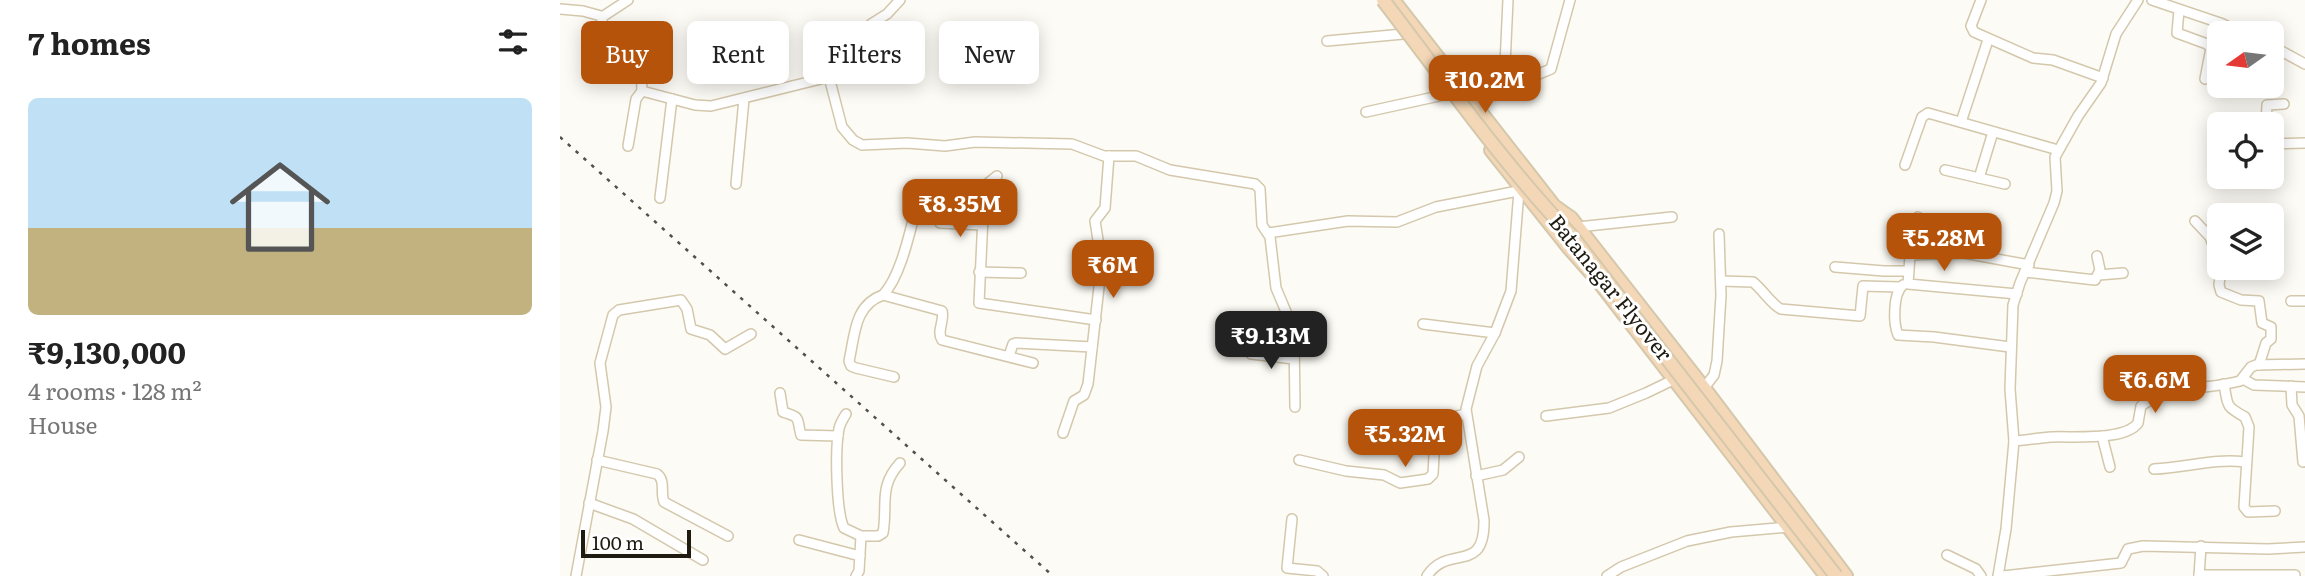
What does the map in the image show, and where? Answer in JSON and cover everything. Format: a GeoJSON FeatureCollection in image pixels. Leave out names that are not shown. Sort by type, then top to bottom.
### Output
{"type":"FeatureCollection","features":[{"type":"Feature","properties":{"kind":"street"},"geometry":{"type":"LineString","coordinates":[[602,17],[628,0]]}},
{"type":"Feature","properties":{"kind":"street"},"geometry":{"type":"LineString","coordinates":[[876,21],[900,0]]}},
{"type":"Feature","properties":{"kind":"street"},"geometry":{"type":"LineString","coordinates":[[1376,0],[1520,191],[1599,282],[1826,576]]}},
{"type":"Feature","properties":{"kind":"street","name":"Batanagar Flyover"},"geometry":{"type":"LineString","coordinates":[[1383,0],[1476,121],[1571,235],[1836,576]]}},
{"type":"Feature","properties":{"kind":"street"},"geometry":{"type":"LineString","coordinates":[[1393,0],[1554,206],[1571,218],[1704,387],[1846,576]]}},
{"type":"Feature","properties":{"kind":"street"},"geometry":{"type":"LineString","coordinates":[[1502,89],[1508,0]]}},
{"type":"Feature","properties":{"kind":"street"},"geometry":{"type":"LineString","coordinates":[[1474,104],[1551,69],[1570,0]]}},
{"type":"Feature","properties":{"kind":"street"},"geometry":{"type":"LineString","coordinates":[[1981,0],[1971,26],[1974,32],[2033,58],[2053,60],[2103,78]]}},
{"type":"Feature","properties":{"kind":"street"},"geometry":{"type":"LineString","coordinates":[[2138,0],[2116,34],[2103,78],[2057,150],[2054,164],[2057,191],[2050,216],[2013,305],[2010,389],[2014,441],[2001,576],[2121,564],[2126,550],[2130,548],[2305,547]]}},
{"type":"Feature","properties":{"kind":"street"},"geometry":{"type":"LineString","coordinates":[[2152,0],[2215,21]]}},
{"type":"Feature","properties":{"kind":"street"},"geometry":{"type":"LineString","coordinates":[[560,9],[583,11],[602,17]]}},
{"type":"Feature","properties":{"kind":"street"},"geometry":{"type":"LineString","coordinates":[[2179,10],[2177,33],[2211,48],[2205,79]]}},
{"type":"Feature","properties":{"kind":"street"},"geometry":{"type":"LineString","coordinates":[[602,17],[606,55],[613,61],[638,65],[642,72],[642,91],[636,99],[628,146]]}},
{"type":"Feature","properties":{"kind":"street"},"geometry":{"type":"LineString","coordinates":[[1327,41],[1403,34]]}},
{"type":"Feature","properties":{"kind":"street"},"geometry":{"type":"LineString","coordinates":[[1961,122],[1988,40]]}},
{"type":"Feature","properties":{"kind":"street"},"geometry":{"type":"LineString","coordinates":[[2284,53],[2305,64]]}},
{"type":"Feature","properties":{"kind":"street"},"geometry":{"type":"LineString","coordinates":[[642,91],[704,106],[803,84]]}},
{"type":"Feature","properties":{"kind":"street"},"geometry":{"type":"LineString","coordinates":[[831,84],[842,127],[853,140],[862,145],[907,143],[945,146],[975,142],[1072,144],[1096,154],[1136,156],[1170,170],[1255,184],[1260,189],[1262,225],[1268,233],[1273,278],[1292,327],[1295,407]]}},
{"type":"Feature","properties":{"kind":"street"},"geometry":{"type":"LineString","coordinates":[[1366,112],[1448,94]]}},
{"type":"Feature","properties":{"kind":"street"},"geometry":{"type":"LineString","coordinates":[[660,198],[672,99]]}},
{"type":"Feature","properties":{"kind":"street"},"geometry":{"type":"LineString","coordinates":[[736,184],[744,99]]}},
{"type":"Feature","properties":{"kind":"street"},"geometry":{"type":"LineString","coordinates":[[2267,112],[2267,105],[2284,104]]}},
{"type":"Feature","properties":{"kind":"street"},"geometry":{"type":"LineString","coordinates":[[1905,164],[1925,113],[2057,150]]}},
{"type":"Feature","properties":{"kind":"street"},"geometry":{"type":"LineString","coordinates":[[1979,178],[1993,132]]}},
{"type":"Feature","properties":{"kind":"street"},"geometry":{"type":"LineString","coordinates":[[2284,143],[2305,142]]}},
{"type":"Feature","properties":{"kind":"street"},"geometry":{"type":"LineString","coordinates":[[1063,433],[1074,401],[1086,391],[1100,270],[1095,221],[1105,208],[1109,156]]}},
{"type":"Feature","properties":{"kind":"street"},"geometry":{"type":"LineString","coordinates":[[1945,170],[2005,184]]}},
{"type":"Feature","properties":{"kind":"street"},"geometry":{"type":"LineString","coordinates":[[997,176],[985,190],[978,301],[982,304],[1096,320]]}},
{"type":"Feature","properties":{"kind":"street"},"geometry":{"type":"LineString","coordinates":[[1268,233],[1348,220],[1397,222],[1436,208],[1520,191],[1534,181]]}},
{"type":"Feature","properties":{"kind":"street"},"geometry":{"type":"LineString","coordinates":[[1427,576],[1434,566],[1469,555],[1481,547],[1484,537],[1484,520],[1466,414],[1477,366],[1495,333],[1511,291],[1520,191]]}},
{"type":"Feature","properties":{"kind":"street"},"geometry":{"type":"LineString","coordinates":[[894,377],[856,368],[850,364],[861,312],[868,303],[883,295],[889,288],[915,212]]}},
{"type":"Feature","properties":{"kind":"street"},"geometry":{"type":"LineString","coordinates":[[1578,227],[1672,218]]}},
{"type":"Feature","properties":{"kind":"street"},"geometry":{"type":"LineString","coordinates":[[1918,218],[1908,271],[1896,305],[1898,335],[2010,347]]}},
{"type":"Feature","properties":{"kind":"street"},"geometry":{"type":"LineString","coordinates":[[2195,221],[2207,234]]}},
{"type":"Feature","properties":{"kind":"street"},"geometry":{"type":"LineString","coordinates":[[940,223],[982,225]]}},
{"type":"Feature","properties":{"kind":"street"},"geometry":{"type":"LineString","coordinates":[[1704,387],[1714,374],[1717,362],[1721,281],[1719,234]]}},
{"type":"Feature","properties":{"kind":"street"},"geometry":{"type":"LineString","coordinates":[[1910,255],[1964,253],[2090,280],[2095,280],[2099,275],[2097,256]]}},
{"type":"Feature","properties":{"kind":"street"},"geometry":{"type":"LineString","coordinates":[[1835,267],[1908,271]]}},
{"type":"Feature","properties":{"kind":"street"},"geometry":{"type":"LineString","coordinates":[[979,272],[1021,273]]}},
{"type":"Feature","properties":{"kind":"street"},"geometry":{"type":"LineString","coordinates":[[2099,275],[2123,273]]}},
{"type":"Feature","properties":{"kind":"street"},"geometry":{"type":"LineString","coordinates":[[2219,280],[2221,292],[2243,300],[2259,301],[2262,323],[2272,327],[2271,339],[2266,343],[2259,365]]}},
{"type":"Feature","properties":{"kind":"street"},"geometry":{"type":"LineString","coordinates":[[1721,281],[1754,282],[1776,307],[1781,309],[1860,316],[1863,286],[1903,285],[2017,294]]}},
{"type":"Feature","properties":{"kind":"street"},"geometry":{"type":"LineString","coordinates":[[883,295],[942,311],[939,334],[942,340],[1033,363]]}},
{"type":"Feature","properties":{"kind":"street"},"geometry":{"type":"LineString","coordinates":[[576,576],[606,407],[600,363],[608,326],[615,312],[681,300],[687,309],[691,329],[710,335],[725,349],[751,334]]}},
{"type":"Feature","properties":{"kind":"street"},"geometry":{"type":"LineString","coordinates":[[2291,301],[2305,301]]}},
{"type":"Feature","properties":{"kind":"street"},"geometry":{"type":"LineString","coordinates":[[1423,324],[1495,333]]}},
{"type":"Feature","properties":{"kind":"street"},"geometry":{"type":"LineString","coordinates":[[1009,356],[1016,342],[1093,347]]}},
{"type":"Feature","properties":{"kind":"street"},"geometry":{"type":"LineString","coordinates":[[1251,354],[1294,359]]}},
{"type":"Feature","properties":{"kind":"street"},"geometry":{"type":"LineString","coordinates":[[2014,441],[2102,436],[2134,429],[2138,424],[2141,406],[2156,398],[2200,386],[2235,382],[2243,379],[2250,367],[2305,364]]}},
{"type":"Feature","properties":{"kind":"street"},"geometry":{"type":"LineString","coordinates":[[1546,416],[1609,408],[1675,379]]}},
{"type":"Feature","properties":{"kind":"street"},"geometry":{"type":"LineString","coordinates":[[2243,379],[2253,385],[2305,387]]}},
{"type":"Feature","properties":{"kind":"street"},"geometry":{"type":"LineString","coordinates":[[2224,384],[2230,407],[2248,421],[2243,498],[2245,510],[2253,513],[2275,511]]}},
{"type":"Feature","properties":{"kind":"street"},"geometry":{"type":"LineString","coordinates":[[2291,386],[2292,405],[2298,413],[2300,425],[2303,462]]}},
{"type":"Feature","properties":{"kind":"street"},"geometry":{"type":"LineString","coordinates":[[780,393],[783,412],[799,418],[801,435],[838,436]]}},
{"type":"Feature","properties":{"kind":"street"},"geometry":{"type":"LineString","coordinates":[[846,414],[840,424],[838,436],[840,516],[844,528],[861,536],[878,536],[883,533],[885,492],[890,474],[900,463]]}},
{"type":"Feature","properties":{"kind":"street"},"geometry":{"type":"LineString","coordinates":[[1299,460],[1346,471],[1384,475],[1400,483],[1428,479],[1433,474],[1435,437],[1442,422],[1466,414]]}},
{"type":"Feature","properties":{"kind":"street"},"geometry":{"type":"LineString","coordinates":[[2102,436],[2110,467]]}},
{"type":"Feature","properties":{"kind":"street"},"geometry":{"type":"LineString","coordinates":[[1476,476],[1503,470],[1519,457]]}},
{"type":"Feature","properties":{"kind":"street"},"geometry":{"type":"LineString","coordinates":[[597,460],[657,474],[662,481],[661,494],[664,502],[728,536]]}},
{"type":"Feature","properties":{"kind":"street"},"geometry":{"type":"LineString","coordinates":[[2154,469],[2221,460],[2245,462]]}},
{"type":"Feature","properties":{"kind":"street"},"geometry":{"type":"LineString","coordinates":[[589,503],[633,519],[703,560]]}},
{"type":"Feature","properties":{"kind":"street"},"geometry":{"type":"LineString","coordinates":[[1292,519],[1287,572],[1317,571],[1323,576]]}},
{"type":"Feature","properties":{"kind":"street"},"geometry":{"type":"LineString","coordinates":[[1608,576],[1621,567],[1687,541],[1731,532],[1790,527]]}},
{"type":"Feature","properties":{"kind":"street"},"geometry":{"type":"LineString","coordinates":[[856,576],[859,571],[861,536]]}},
{"type":"Feature","properties":{"kind":"street"},"geometry":{"type":"LineString","coordinates":[[799,540],[860,556]]}},
{"type":"Feature","properties":{"kind":"street"},"geometry":{"type":"LineString","coordinates":[[2200,546],[2199,575],[2295,575]]}},
{"type":"Feature","properties":{"kind":"street"},"geometry":{"type":"LineString","coordinates":[[1947,555],[1976,569],[1981,576]]}},
{"type":"Feature","properties":{"kind":"railway"},"geometry":{"type":"LineString","coordinates":[[560,137],[1053,576]]}}]}
